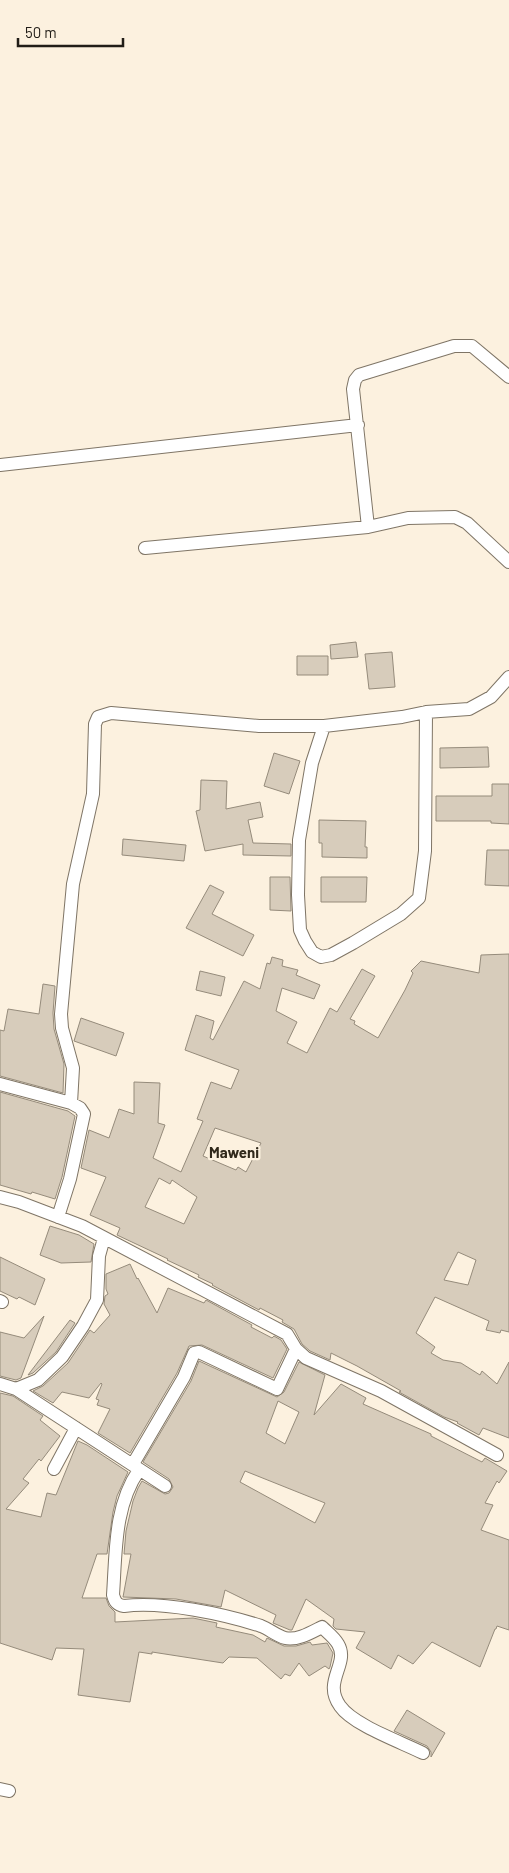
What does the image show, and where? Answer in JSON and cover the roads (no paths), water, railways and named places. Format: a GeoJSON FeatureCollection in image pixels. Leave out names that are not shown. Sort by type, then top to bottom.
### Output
{"type":"FeatureCollection","features":[{"type":"Feature","properties":{"kind":"street"},"geometry":{"type":"LineString","coordinates":[[368,527],[353,389],[355,380],[359,375],[454,346],[472,346],[509,377]]}},
{"type":"Feature","properties":{"kind":"street"},"geometry":{"type":"LineString","coordinates":[[0,465],[358,425]]}},
{"type":"Feature","properties":{"kind":"street"},"geometry":{"type":"LineString","coordinates":[[145,548],[368,527],[408,518],[455,517],[467,524],[509,562]]}},
{"type":"Feature","properties":{"kind":"street"},"geometry":{"type":"LineString","coordinates":[[71,1103],[73,1068],[62,1028],[61,1014],[73,884],[93,794],[95,724],[98,716],[111,713],[259,726],[324,726],[402,717],[426,712],[469,709],[491,697],[509,677]]}},
{"type":"Feature","properties":{"kind":"street"},"geometry":{"type":"LineString","coordinates":[[324,726],[312,763],[299,840],[298,895],[300,930],[312,952],[320,956],[330,955],[353,943],[402,914],[419,898],[425,851],[426,712]]}},
{"type":"Feature","properties":{"kind":"street"},"geometry":{"type":"LineString","coordinates":[[0,1084],[71,1103],[80,1108],[84,1114],[70,1179],[58,1217]]}},
{"type":"Feature","properties":{"kind":"street"},"geometry":{"type":"LineString","coordinates":[[0,1197],[20,1202],[82,1226],[287,1334],[296,1349],[306,1358],[381,1391],[497,1455]]}},
{"type":"Feature","properties":{"kind":"street"},"geometry":{"type":"LineString","coordinates":[[16,1389],[38,1380],[62,1357],[83,1326],[97,1300],[99,1256],[104,1238]]}},
{"type":"Feature","properties":{"kind":"street"},"geometry":{"type":"LineString","coordinates":[[296,1349],[277,1389],[199,1352],[194,1353],[184,1377],[136,1467],[120,1509],[114,1602],[119,1606],[187,1609],[262,1626],[285,1638],[302,1635],[322,1627],[341,1650],[340,1663],[333,1691],[340,1707],[350,1718],[423,1753]]}},
{"type":"Feature","properties":{"kind":"street"},"geometry":{"type":"LineString","coordinates":[[0,1384],[16,1389],[165,1486]]}},
{"type":"Feature","properties":{"kind":"street"},"geometry":{"type":"LineString","coordinates":[[54,1469],[76,1428]]}},
{"type":"Feature","properties":{"kind":"district","name":"Maweni"},"geometry":{"type":"Point","coordinates":[234,1153]}}]}
